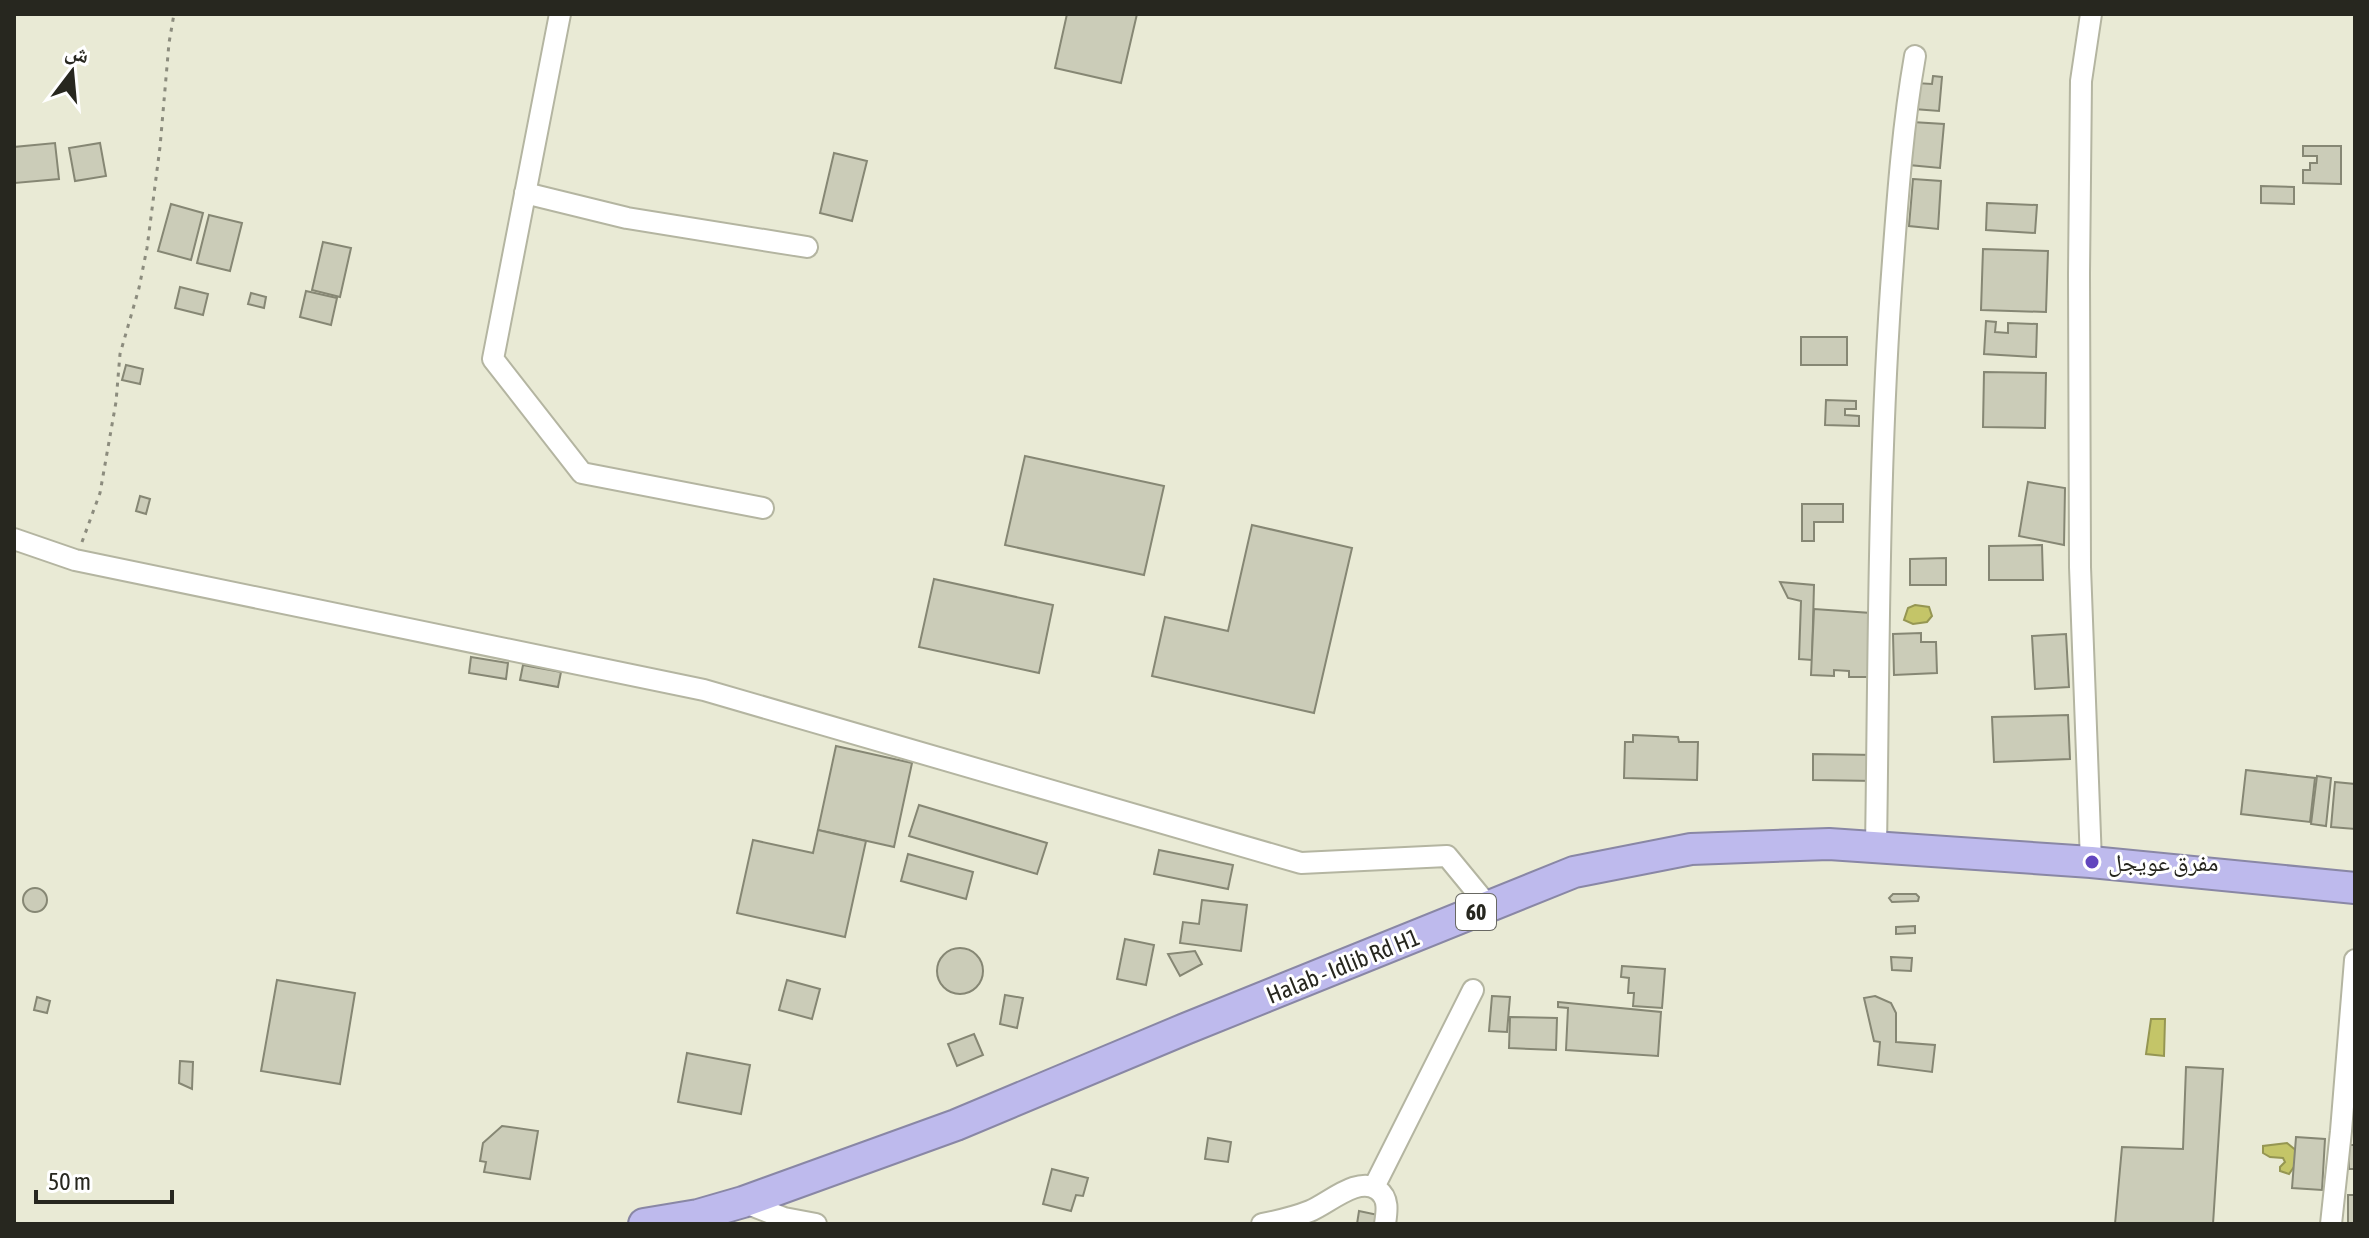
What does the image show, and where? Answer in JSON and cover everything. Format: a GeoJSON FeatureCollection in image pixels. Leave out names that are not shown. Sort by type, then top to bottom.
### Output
{"type":"FeatureCollection","features":[{"type":"Feature","properties":{"kind":"highway","name":"Halab - Idlib Rd H1"},"geometry":{"type":"LineString","coordinates":[[644,1224],[698,1215],[743,1202],[956,1125],[1574,872],[1691,849],[1829,844],[2091,862],[2355,888]]}},
{"type":"Feature","properties":{"kind":"street"},"geometry":{"type":"LineString","coordinates":[[560,14],[493,359],[582,473],[763,508]]}},
{"type":"Feature","properties":{"kind":"street"},"geometry":{"type":"LineString","coordinates":[[2091,14],[2081,81],[2079,290],[2080,567],[2091,862]]}},
{"type":"Feature","properties":{"kind":"street"},"geometry":{"type":"LineString","coordinates":[[1876,848],[1879,587],[1886,373],[1904,129],[1915,56]]}},
{"type":"Feature","properties":{"kind":"street"},"geometry":{"type":"LineString","coordinates":[[525,193],[627,218],[807,247]]}},
{"type":"Feature","properties":{"kind":"street"},"geometry":{"type":"LineString","coordinates":[[14,539],[75,560],[704,690],[1301,863],[1447,856],[1489,907]]}},
{"type":"Feature","properties":{"kind":"street"},"geometry":{"type":"LineString","coordinates":[[2331,1224],[2355,960]]}},
{"type":"Feature","properties":{"kind":"street"},"geometry":{"type":"LineString","coordinates":[[1374,1187],[1473,990]]}},
{"type":"Feature","properties":{"kind":"street"},"geometry":{"type":"LineString","coordinates":[[1262,1224],[1307,1212],[1355,1186],[1365,1184],[1382,1193],[1386,1201],[1385,1224]]}},
{"type":"Feature","properties":{"kind":"street"},"geometry":{"type":"LineString","coordinates":[[743,1202],[784,1218],[816,1224]]}},
{"type":"Feature","properties":{"kind":"path"},"geometry":{"type":"LineString","coordinates":[[75,560],[100,493],[116,402],[120,354],[144,261],[174,14]]}},
{"type":"Feature","properties":{"kind":"shaded area"},"geometry":{"type":"Polygon","coordinates":[[[1915,605],[1929,607],[1932,616],[1927,622],[1913,624],[1904,620],[1908,608],[1915,605]]]}},
{"type":"Feature","properties":{"kind":"shaded area"},"geometry":{"type":"Polygon","coordinates":[[[2151,1019],[2165,1019],[2164,1056],[2146,1054],[2151,1019]]]}},
{"type":"Feature","properties":{"kind":"shaded area"},"geometry":{"type":"Polygon","coordinates":[[[2287,1143],[2298,1152],[2298,1161],[2289,1174],[2280,1171],[2285,1162],[2283,1158],[2263,1153],[2263,1146],[2287,1143]]]}},
{"type":"Feature","properties":{"kind":"building"},"geometry":{"type":"Polygon","coordinates":[[[1067,14],[1137,14],[1121,83],[1055,68],[1067,14]]]}},
{"type":"Feature","properties":{"kind":"building"},"geometry":{"type":"Polygon","coordinates":[[[1933,76],[1942,77],[1939,111],[1914,109],[1916,83],[1932,84],[1933,76]]]}},
{"type":"Feature","properties":{"kind":"building"},"geometry":{"type":"Polygon","coordinates":[[[1912,122],[1944,124],[1940,168],[1909,165],[1912,122]]]}},
{"type":"Feature","properties":{"kind":"building"},"geometry":{"type":"Polygon","coordinates":[[[55,143],[59,179],[15,183],[14,147],[55,143]]]}},
{"type":"Feature","properties":{"kind":"building"},"geometry":{"type":"Polygon","coordinates":[[[100,143],[106,176],[75,181],[69,148],[100,143]]]}},
{"type":"Feature","properties":{"kind":"building"},"geometry":{"type":"Polygon","coordinates":[[[2303,146],[2341,146],[2341,184],[2303,183],[2303,170],[2310,170],[2310,163],[2317,163],[2317,156],[2303,156],[2303,146]]]}},
{"type":"Feature","properties":{"kind":"building"},"geometry":{"type":"Polygon","coordinates":[[[834,153],[867,161],[852,221],[820,213],[834,153]]]}},
{"type":"Feature","properties":{"kind":"building"},"geometry":{"type":"Polygon","coordinates":[[[1913,179],[1941,181],[1938,229],[1909,226],[1913,179]]]}},
{"type":"Feature","properties":{"kind":"building"},"geometry":{"type":"Polygon","coordinates":[[[2261,186],[2294,187],[2294,204],[2261,203],[2261,186]]]}},
{"type":"Feature","properties":{"kind":"building"},"geometry":{"type":"Polygon","coordinates":[[[1987,203],[2037,205],[2035,233],[1986,230],[1987,203]]]}},
{"type":"Feature","properties":{"kind":"building"},"geometry":{"type":"Polygon","coordinates":[[[171,204],[203,213],[191,260],[158,251],[171,204]]]}},
{"type":"Feature","properties":{"kind":"building"},"geometry":{"type":"Polygon","coordinates":[[[209,215],[242,223],[230,271],[197,263],[209,215]]]}},
{"type":"Feature","properties":{"kind":"building"},"geometry":{"type":"Polygon","coordinates":[[[323,242],[351,248],[340,297],[312,290],[323,242]]]}},
{"type":"Feature","properties":{"kind":"building"},"geometry":{"type":"Polygon","coordinates":[[[1983,249],[2048,251],[2046,312],[1981,310],[1983,249]]]}},
{"type":"Feature","properties":{"kind":"building"},"geometry":{"type":"Polygon","coordinates":[[[180,287],[208,294],[203,315],[175,308],[180,287]]]}},
{"type":"Feature","properties":{"kind":"building"},"geometry":{"type":"Polygon","coordinates":[[[306,291],[337,298],[331,325],[300,317],[306,291]]]}},
{"type":"Feature","properties":{"kind":"building"},"geometry":{"type":"Polygon","coordinates":[[[251,293],[266,297],[264,308],[248,304],[251,293]]]}},
{"type":"Feature","properties":{"kind":"building"},"geometry":{"type":"Polygon","coordinates":[[[1986,321],[1996,322],[1995,332],[2008,333],[2008,323],[2037,324],[2036,357],[1984,354],[1986,321]]]}},
{"type":"Feature","properties":{"kind":"building"},"geometry":{"type":"Polygon","coordinates":[[[1801,337],[1847,337],[1847,365],[1801,365],[1801,337]]]}},
{"type":"Feature","properties":{"kind":"building"},"geometry":{"type":"Polygon","coordinates":[[[126,365],[143,369],[140,384],[122,380],[126,365]]]}},
{"type":"Feature","properties":{"kind":"building"},"geometry":{"type":"Polygon","coordinates":[[[1984,372],[2046,373],[2045,428],[1983,427],[1984,372]]]}},
{"type":"Feature","properties":{"kind":"building"},"geometry":{"type":"Polygon","coordinates":[[[1826,400],[1856,401],[1856,409],[1845,409],[1845,415],[1859,416],[1859,426],[1825,425],[1826,400]]]}},
{"type":"Feature","properties":{"kind":"building"},"geometry":{"type":"Polygon","coordinates":[[[1025,456],[1164,486],[1144,575],[1005,545],[1025,456]]]}},
{"type":"Feature","properties":{"kind":"building"},"geometry":{"type":"Polygon","coordinates":[[[2028,482],[2065,488],[2064,545],[2019,536],[2028,482]]]}},
{"type":"Feature","properties":{"kind":"building"},"geometry":{"type":"Polygon","coordinates":[[[140,496],[150,499],[146,514],[136,511],[140,496]]]}},
{"type":"Feature","properties":{"kind":"building"},"geometry":{"type":"Polygon","coordinates":[[[1802,504],[1843,504],[1843,522],[1814,522],[1814,541],[1802,541],[1802,504]]]}},
{"type":"Feature","properties":{"kind":"building"},"geometry":{"type":"Polygon","coordinates":[[[1252,525],[1352,548],[1314,713],[1152,676],[1165,617],[1228,631],[1252,525]]]}},
{"type":"Feature","properties":{"kind":"building"},"geometry":{"type":"Polygon","coordinates":[[[2042,545],[2043,580],[1989,580],[1989,546],[2042,545]]]}},
{"type":"Feature","properties":{"kind":"building"},"geometry":{"type":"Polygon","coordinates":[[[1946,558],[1946,585],[1910,585],[1910,559],[1946,558]]]}},
{"type":"Feature","properties":{"kind":"building"},"geometry":{"type":"Polygon","coordinates":[[[934,579],[1053,605],[1039,673],[919,647],[934,579]]]}},
{"type":"Feature","properties":{"kind":"building"},"geometry":{"type":"Polygon","coordinates":[[[1780,582],[1814,585],[1812,660],[1799,659],[1801,601],[1788,598],[1780,582]]]}},
{"type":"Feature","properties":{"kind":"building"},"geometry":{"type":"Polygon","coordinates":[[[1814,609],[1871,613],[1870,677],[1849,677],[1849,671],[1834,670],[1834,676],[1811,675],[1814,609]]]}},
{"type":"Feature","properties":{"kind":"building"},"geometry":{"type":"Polygon","coordinates":[[[1921,633],[1921,642],[1936,642],[1937,673],[1894,675],[1893,634],[1921,633]]]}},
{"type":"Feature","properties":{"kind":"building"},"geometry":{"type":"Polygon","coordinates":[[[2066,634],[2069,687],[2035,689],[2032,636],[2066,634]]]}},
{"type":"Feature","properties":{"kind":"building"},"geometry":{"type":"Polygon","coordinates":[[[471,657],[508,663],[506,679],[469,673],[471,657]]]}},
{"type":"Feature","properties":{"kind":"building"},"geometry":{"type":"Polygon","coordinates":[[[523,665],[561,672],[558,687],[520,680],[523,665]]]}},
{"type":"Feature","properties":{"kind":"building"},"geometry":{"type":"Polygon","coordinates":[[[2068,715],[2070,759],[1994,762],[1992,717],[2068,715]]]}},
{"type":"Feature","properties":{"kind":"building"},"geometry":{"type":"Polygon","coordinates":[[[1633,735],[1678,737],[1679,742],[1698,742],[1697,780],[1624,778],[1625,742],[1633,742],[1633,735]]]}},
{"type":"Feature","properties":{"kind":"building"},"geometry":{"type":"Polygon","coordinates":[[[836,746],[912,763],[894,847],[818,830],[836,746]]]}},
{"type":"Feature","properties":{"kind":"building"},"geometry":{"type":"Polygon","coordinates":[[[1813,754],[1875,755],[1875,781],[1813,780],[1813,754]]]}},
{"type":"Feature","properties":{"kind":"building"},"geometry":{"type":"Polygon","coordinates":[[[2246,770],[2315,778],[2310,822],[2241,814],[2246,770]]]}},
{"type":"Feature","properties":{"kind":"building"},"geometry":{"type":"Polygon","coordinates":[[[2317,776],[2331,778],[2326,826],[2311,824],[2317,776]]]}},
{"type":"Feature","properties":{"kind":"building"},"geometry":{"type":"Polygon","coordinates":[[[2335,782],[2355,784],[2355,829],[2331,827],[2335,782]]]}},
{"type":"Feature","properties":{"kind":"building"},"geometry":{"type":"Polygon","coordinates":[[[919,805],[1047,843],[1037,874],[909,836],[919,805]]]}},
{"type":"Feature","properties":{"kind":"building"},"geometry":{"type":"Polygon","coordinates":[[[818,830],[866,841],[845,937],[737,913],[753,840],[813,853],[818,830]]]}},
{"type":"Feature","properties":{"kind":"building"},"geometry":{"type":"Polygon","coordinates":[[[1159,850],[1233,865],[1228,889],[1154,874],[1159,850]]]}},
{"type":"Feature","properties":{"kind":"building"},"geometry":{"type":"Polygon","coordinates":[[[908,854],[973,872],[966,899],[901,881],[908,854]]]}},
{"type":"Feature","properties":{"kind":"building"},"geometry":{"type":"Polygon","coordinates":[[[35,888],[44,891],[47,900],[44,909],[35,912],[26,909],[23,900],[26,891],[35,888]]]}},
{"type":"Feature","properties":{"kind":"building"},"geometry":{"type":"Polygon","coordinates":[[[1893,894],[1916,894],[1919,897],[1918,901],[1892,902],[1889,898],[1893,894]]]}},
{"type":"Feature","properties":{"kind":"building"},"geometry":{"type":"Polygon","coordinates":[[[1202,900],[1247,905],[1241,951],[1180,943],[1183,922],[1199,924],[1202,900]]]}},
{"type":"Feature","properties":{"kind":"building"},"geometry":{"type":"Polygon","coordinates":[[[1915,926],[1915,933],[1896,934],[1896,927],[1915,926]]]}},
{"type":"Feature","properties":{"kind":"building"},"geometry":{"type":"Polygon","coordinates":[[[1125,939],[1154,945],[1146,985],[1117,979],[1125,939]]]}},
{"type":"Feature","properties":{"kind":"building"},"geometry":{"type":"Polygon","coordinates":[[[960,948],[976,955],[983,971],[976,987],[960,994],[944,987],[937,971],[944,955],[960,948]]]}},
{"type":"Feature","properties":{"kind":"building"},"geometry":{"type":"Polygon","coordinates":[[[1195,951],[1202,964],[1180,976],[1168,954],[1195,951]]]}},
{"type":"Feature","properties":{"kind":"building"},"geometry":{"type":"Polygon","coordinates":[[[1891,957],[1912,958],[1911,971],[1892,970],[1891,957]]]}},
{"type":"Feature","properties":{"kind":"building"},"geometry":{"type":"Polygon","coordinates":[[[1622,966],[1665,969],[1662,1008],[1633,1006],[1634,993],[1628,993],[1629,978],[1621,977],[1622,966]]]}},
{"type":"Feature","properties":{"kind":"building"},"geometry":{"type":"Polygon","coordinates":[[[277,980],[355,993],[340,1084],[261,1071],[277,980]]]}},
{"type":"Feature","properties":{"kind":"building"},"geometry":{"type":"Polygon","coordinates":[[[787,980],[820,989],[812,1019],[779,1010],[787,980]]]}},
{"type":"Feature","properties":{"kind":"building"},"geometry":{"type":"Polygon","coordinates":[[[1005,995],[1023,998],[1017,1028],[1000,1024],[1005,995]]]}},
{"type":"Feature","properties":{"kind":"building"},"geometry":{"type":"Polygon","coordinates":[[[1492,996],[1510,997],[1507,1032],[1489,1031],[1492,996]]]}},
{"type":"Feature","properties":{"kind":"building"},"geometry":{"type":"Polygon","coordinates":[[[1875,996],[1891,1003],[1896,1013],[1896,1042],[1935,1045],[1932,1072],[1878,1065],[1880,1042],[1874,1041],[1864,998],[1875,996]]]}},
{"type":"Feature","properties":{"kind":"building"},"geometry":{"type":"Polygon","coordinates":[[[37,997],[50,1001],[47,1013],[34,1010],[37,997]]]}},
{"type":"Feature","properties":{"kind":"building"},"geometry":{"type":"Polygon","coordinates":[[[1558,1002],[1661,1012],[1658,1056],[1566,1050],[1568,1008],[1558,1007],[1558,1002]]]}},
{"type":"Feature","properties":{"kind":"building"},"geometry":{"type":"Polygon","coordinates":[[[1510,1017],[1557,1018],[1556,1050],[1509,1048],[1510,1017]]]}},
{"type":"Feature","properties":{"kind":"building"},"geometry":{"type":"Polygon","coordinates":[[[974,1034],[983,1055],[957,1066],[948,1044],[974,1034]]]}},
{"type":"Feature","properties":{"kind":"building"},"geometry":{"type":"Polygon","coordinates":[[[687,1053],[750,1065],[741,1114],[678,1102],[687,1053]]]}},
{"type":"Feature","properties":{"kind":"building"},"geometry":{"type":"Polygon","coordinates":[[[180,1061],[193,1062],[192,1089],[179,1083],[180,1061]]]}},
{"type":"Feature","properties":{"kind":"building"},"geometry":{"type":"Polygon","coordinates":[[[2186,1067],[2223,1069],[2213,1224],[2115,1224],[2122,1147],[2183,1149],[2186,1067]]]}},
{"type":"Feature","properties":{"kind":"building"},"geometry":{"type":"Polygon","coordinates":[[[502,1126],[538,1131],[530,1179],[484,1172],[486,1162],[480,1161],[483,1143],[502,1126]]]}},
{"type":"Feature","properties":{"kind":"building"},"geometry":{"type":"Polygon","coordinates":[[[2296,1137],[2325,1139],[2322,1190],[2292,1188],[2296,1137]]]}},
{"type":"Feature","properties":{"kind":"building"},"geometry":{"type":"Polygon","coordinates":[[[1208,1138],[1231,1142],[1228,1162],[1205,1159],[1208,1138]]]}},
{"type":"Feature","properties":{"kind":"building"},"geometry":{"type":"Polygon","coordinates":[[[2349,1145],[2355,1145],[2355,1169],[2349,1169],[2349,1145]]]}},
{"type":"Feature","properties":{"kind":"building"},"geometry":{"type":"Polygon","coordinates":[[[1052,1169],[1088,1178],[1083,1196],[1076,1195],[1071,1211],[1043,1204],[1052,1169]]]}},
{"type":"Feature","properties":{"kind":"building"},"geometry":{"type":"Polygon","coordinates":[[[2348,1195],[2355,1195],[2355,1224],[2348,1224],[2348,1195]]]}},
{"type":"Feature","properties":{"kind":"building"},"geometry":{"type":"Polygon","coordinates":[[[1359,1211],[1378,1215],[1376,1224],[1357,1224],[1359,1211]]]}},
{"type":"Feature","properties":{"kind":"place","name":"مفرق عويجل"},"geometry":{"type":"Point","coordinates":[2092,862]}}]}
